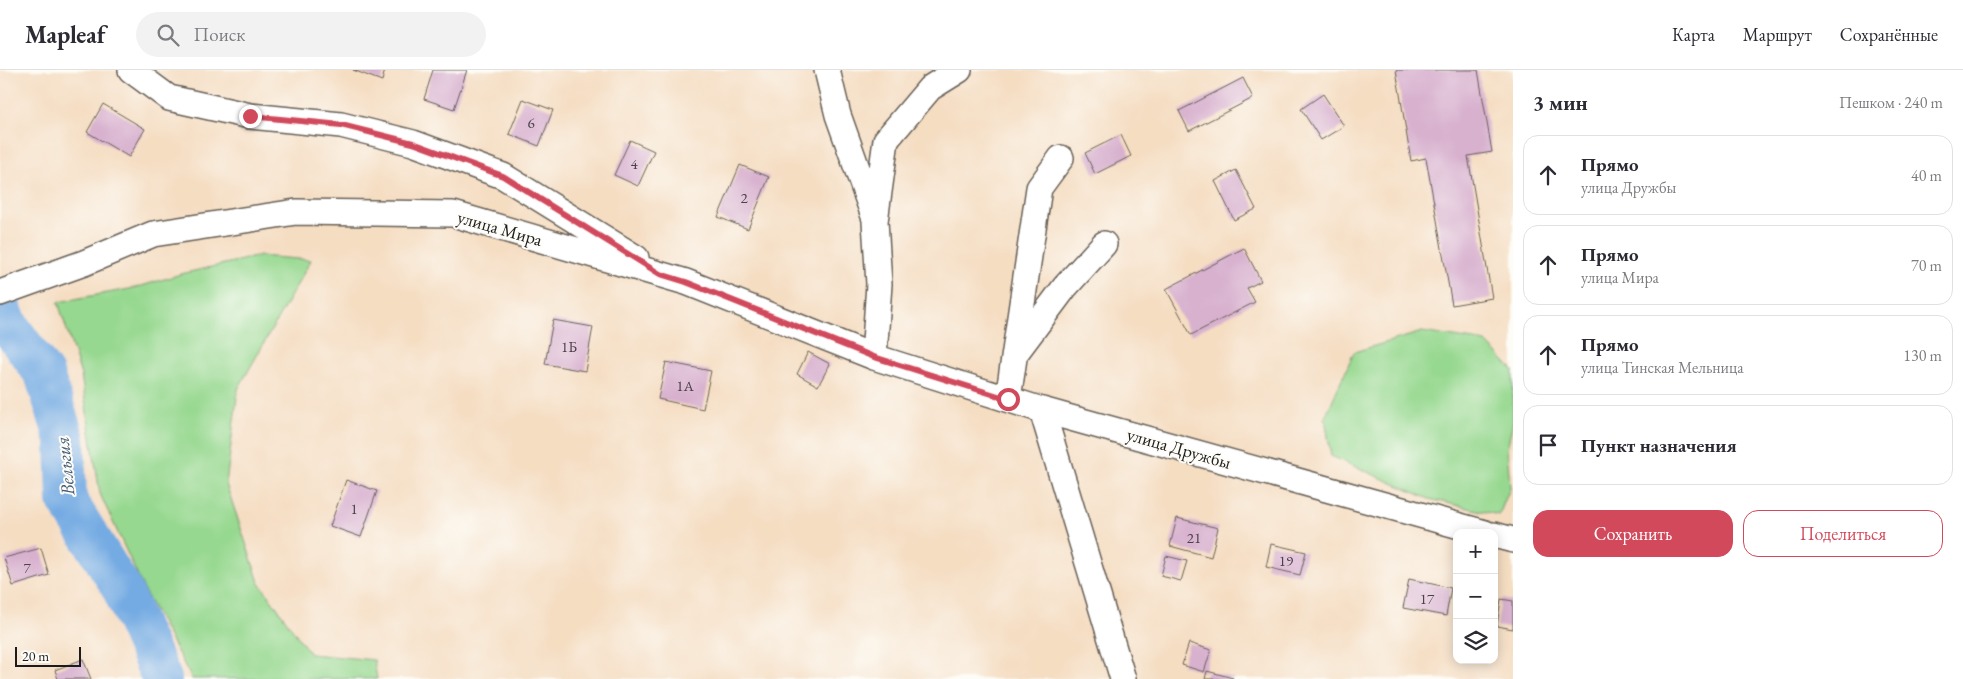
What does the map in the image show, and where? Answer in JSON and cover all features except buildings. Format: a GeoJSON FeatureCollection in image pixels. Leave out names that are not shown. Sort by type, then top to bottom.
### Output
{"type":"FeatureCollection","features":[{"type":"Feature","properties":{"kind":"street"},"geometry":{"type":"LineString","coordinates":[[131,70],[169,98],[250,116],[341,125],[413,143],[503,176],[660,274]]}},
{"type":"Feature","properties":{"kind":"street"},"geometry":{"type":"LineString","coordinates":[[827,70],[838,115],[875,220]]}},
{"type":"Feature","properties":{"kind":"street"},"geometry":{"type":"LineString","coordinates":[[874,357],[879,284],[875,220],[886,140],[930,88],[959,70]]}},
{"type":"Feature","properties":{"kind":"street"},"geometry":{"type":"LineString","coordinates":[[1008,399],[1039,188],[1061,158]]}},
{"type":"Feature","properties":{"kind":"street","name":"улица Мира"},"geometry":{"type":"LineString","coordinates":[[0,293],[84,263],[153,234],[296,212],[453,214],[686,282],[874,357]]}},
{"type":"Feature","properties":{"kind":"street"},"geometry":{"type":"LineString","coordinates":[[1015,353],[1065,287],[1104,244]]}},
{"type":"Feature","properties":{"kind":"street","name":"улица Дружбы"},"geometry":{"type":"LineString","coordinates":[[874,357],[1042,410],[1471,529]]}},
{"type":"Feature","properties":{"kind":"street"},"geometry":{"type":"LineString","coordinates":[[1042,410],[1124,679]]}},
{"type":"Feature","properties":{"kind":"street"},"geometry":{"type":"LineString","coordinates":[[1498,536],[1513,540]]}},
{"type":"Feature","properties":{"kind":"green space"},"geometry":{"type":"Polygon","coordinates":[[[259,256],[311,260],[238,389],[226,484],[259,582],[310,654],[374,660],[377,679],[192,679],[148,598],[100,494],[81,375],[58,302],[135,288],[181,274],[259,256]]]}},
{"type":"Feature","properties":{"kind":"green space"},"geometry":{"type":"Polygon","coordinates":[[[1422,332],[1486,342],[1513,370],[1513,421],[1507,449],[1510,488],[1499,515],[1429,499],[1331,456],[1325,417],[1354,352],[1422,332]]]}},
{"type":"Feature","properties":{"kind":"waterway","name":"Вельгия"},"geometry":{"type":"LineString","coordinates":[[0,306],[9,326],[44,374],[65,440],[67,500],[121,587],[162,679]]}},
{"type":"Feature","properties":{"kind":"route"},"geometry":{"type":"LineString","coordinates":[[250,116],[341,125],[413,143],[503,176],[660,274],[686,282],[874,357],[1008,399]]}}]}
